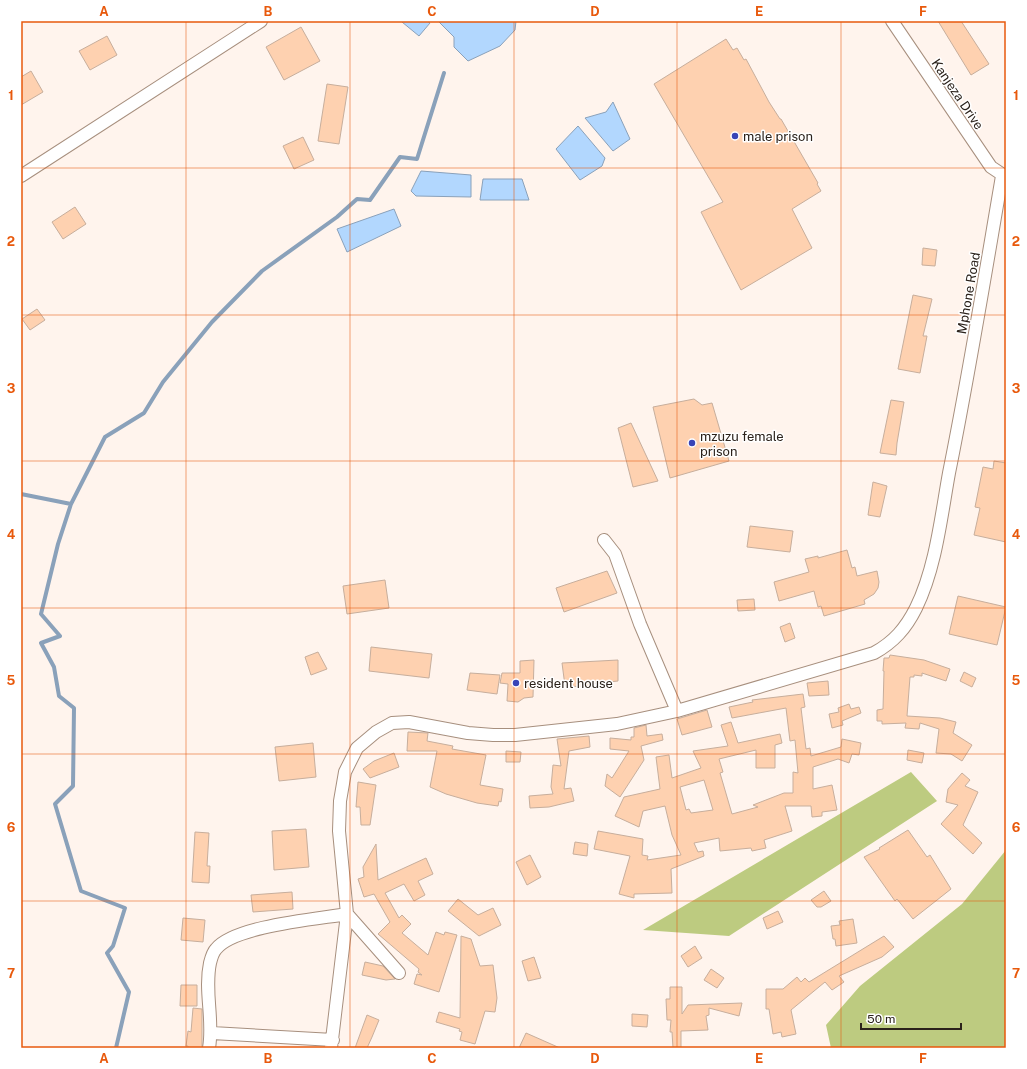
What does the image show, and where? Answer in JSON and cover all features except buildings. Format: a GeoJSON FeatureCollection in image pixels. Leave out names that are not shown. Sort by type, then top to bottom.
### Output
{"type":"FeatureCollection","features":[{"type":"Feature","properties":{"kind":"street"},"geometry":{"type":"LineString","coordinates":[[21,176],[261,21]]}},
{"type":"Feature","properties":{"kind":"street","name":"Kanjeza Drive"},"geometry":{"type":"LineString","coordinates":[[892,21],[991,167],[1004,176]]}},
{"type":"Feature","properties":{"kind":"street","name":"Mphone Road"},"geometry":{"type":"LineString","coordinates":[[332,1044],[347,914],[339,830],[340,801],[345,772],[357,748],[376,732],[392,723],[408,722],[468,733],[515,735],[616,724],[677,711],[874,653],[890,644],[901,634],[917,607],[932,558],[961,415],[1004,176]]}},
{"type":"Feature","properties":{"kind":"street"},"geometry":{"type":"LineString","coordinates":[[604,540],[615,554],[640,624],[677,711]]}},
{"type":"Feature","properties":{"kind":"street"},"geometry":{"type":"LineString","coordinates":[[209,1048],[212,1033],[209,974],[210,962],[216,948],[236,936],[253,929],[347,914],[399,973]]}},
{"type":"Feature","properties":{"kind":"street"},"geometry":{"type":"LineString","coordinates":[[212,1033],[332,1044]]}},
{"type":"Feature","properties":{"kind":"green space"},"geometry":{"type":"Polygon","coordinates":[[[911,772],[937,801],[729,936],[643,930],[911,772]]]}},
{"type":"Feature","properties":{"kind":"green space"},"geometry":{"type":"Polygon","coordinates":[[[1006,850],[1006,1048],[831,1048],[826,1025],[860,986],[962,904],[1006,850]]]}},
{"type":"Feature","properties":{"kind":"water"},"geometry":{"type":"Polygon","coordinates":[[[427,21],[430,23],[419,36],[402,22],[427,21]]]}},
{"type":"Feature","properties":{"kind":"water"},"geometry":{"type":"Polygon","coordinates":[[[438,21],[516,21],[515,30],[500,46],[468,61],[454,47],[454,37],[438,21]]]}},
{"type":"Feature","properties":{"kind":"water"},"geometry":{"type":"Polygon","coordinates":[[[613,102],[630,139],[613,151],[585,118],[606,112],[613,102]]]}},
{"type":"Feature","properties":{"kind":"water"},"geometry":{"type":"Polygon","coordinates":[[[578,126],[605,158],[602,166],[580,180],[556,149],[578,126]]]}},
{"type":"Feature","properties":{"kind":"water"},"geometry":{"type":"Polygon","coordinates":[[[421,171],[471,175],[471,197],[416,196],[411,191],[421,171]]]}},
{"type":"Feature","properties":{"kind":"water"},"geometry":{"type":"Polygon","coordinates":[[[483,179],[522,179],[529,200],[480,200],[483,179]]]}},
{"type":"Feature","properties":{"kind":"water"},"geometry":{"type":"Polygon","coordinates":[[[394,209],[401,226],[347,252],[337,229],[394,209]]]}},
{"type":"Feature","properties":{"kind":"waterway"},"geometry":{"type":"LineString","coordinates":[[116,1048],[129,992],[107,953],[113,946],[125,908],[81,891],[55,804],[73,786],[74,708],[59,696],[54,667],[41,643],[60,636],[41,614],[58,544],[71,504],[105,437],[144,413],[163,382],[212,322],[262,271],[337,217],[357,199],[370,200],[400,157],[417,159],[444,73]]}},
{"type":"Feature","properties":{"kind":"waterway"},"geometry":{"type":"LineString","coordinates":[[21,494],[71,504]]}},
{"type":"Feature","properties":{"kind":"place","name":"male prison"},"geometry":{"type":"Point","coordinates":[735,136]}},
{"type":"Feature","properties":{"kind":"place","name":"mzuzu female prison"},"geometry":{"type":"Point","coordinates":[692,443]}},
{"type":"Feature","properties":{"kind":"place","name":"resident house"},"geometry":{"type":"Point","coordinates":[516,683]}}]}
